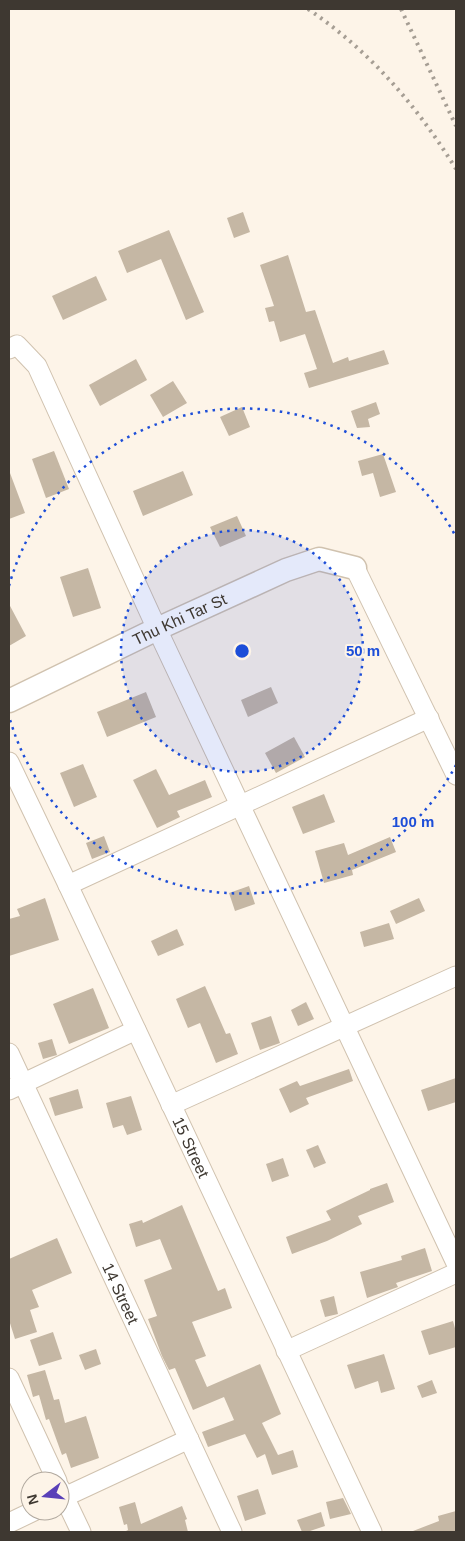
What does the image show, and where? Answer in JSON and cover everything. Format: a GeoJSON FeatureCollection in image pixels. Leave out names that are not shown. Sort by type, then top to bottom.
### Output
{"type":"FeatureCollection","features":[{"type":"Feature","properties":{"kind":"street"},"geometry":{"type":"LineString","coordinates":[[9,349],[17,345],[37,366],[157,629],[456,1263]]}},
{"type":"Feature","properties":{"kind":"street","name":"Thu Khi Tar St"},"geometry":{"type":"LineString","coordinates":[[9,701],[157,629],[286,570],[319,559],[355,568]]}},
{"type":"Feature","properties":{"kind":"street"},"geometry":{"type":"LineString","coordinates":[[355,568],[456,775]]}},
{"type":"Feature","properties":{"kind":"street"},"geometry":{"type":"LineString","coordinates":[[68,885],[429,718]]}},
{"type":"Feature","properties":{"kind":"street","name":"15 Street"},"geometry":{"type":"LineString","coordinates":[[9,762],[372,1532]]}},
{"type":"Feature","properties":{"kind":"street"},"geometry":{"type":"LineString","coordinates":[[171,1105],[456,976]]}},
{"type":"Feature","properties":{"kind":"street"},"geometry":{"type":"LineString","coordinates":[[16,1087],[136,1030]]}},
{"type":"Feature","properties":{"kind":"street","name":"14 Street"},"geometry":{"type":"LineString","coordinates":[[9,1054],[16,1087],[189,1439],[232,1532]]}},
{"type":"Feature","properties":{"kind":"street"},"geometry":{"type":"LineString","coordinates":[[286,1351],[456,1273]]}},
{"type":"Feature","properties":{"kind":"street"},"geometry":{"type":"LineString","coordinates":[[9,1378],[51,1471]]}},
{"type":"Feature","properties":{"kind":"street"},"geometry":{"type":"LineString","coordinates":[[70,1487],[189,1439]]}},
{"type":"Feature","properties":{"kind":"street"},"geometry":{"type":"LineString","coordinates":[[70,1511],[81,1532]]}},
{"type":"Feature","properties":{"kind":"building"},"geometry":{"type":"Polygon","coordinates":[[[243,212],[250,232],[234,238],[227,218],[243,212]]]}},
{"type":"Feature","properties":{"kind":"building"},"geometry":{"type":"Polygon","coordinates":[[[169,230],[204,312],[186,320],[161,259],[127,273],[118,251],[169,230]]]}},
{"type":"Feature","properties":{"kind":"building"},"geometry":{"type":"Polygon","coordinates":[[[288,255],[306,312],[315,310],[333,363],[348,357],[349,361],[384,350],[389,364],[309,388],[304,373],[317,369],[305,334],[280,342],[274,321],[269,322],[265,308],[274,306],[260,265],[288,255]]]}},
{"type":"Feature","properties":{"kind":"building"},"geometry":{"type":"Polygon","coordinates":[[[96,276],[107,300],[63,320],[52,296],[96,276]]]}},
{"type":"Feature","properties":{"kind":"building"},"geometry":{"type":"Polygon","coordinates":[[[136,359],[147,380],[100,406],[89,385],[136,359]]]}},
{"type":"Feature","properties":{"kind":"building"},"geometry":{"type":"Polygon","coordinates":[[[173,381],[187,403],[163,417],[150,395],[173,381]]]}},
{"type":"Feature","properties":{"kind":"building"},"geometry":{"type":"Polygon","coordinates":[[[376,402],[380,414],[368,419],[370,427],[357,428],[351,411],[376,402]]]}},
{"type":"Feature","properties":{"kind":"building"},"geometry":{"type":"Polygon","coordinates":[[[242,407],[250,427],[229,436],[220,417],[242,407]]]}},
{"type":"Feature","properties":{"kind":"building"},"geometry":{"type":"Polygon","coordinates":[[[54,451],[69,489],[46,498],[32,459],[54,451]]]}},
{"type":"Feature","properties":{"kind":"building"},"geometry":{"type":"Polygon","coordinates":[[[383,454],[396,492],[380,497],[373,473],[362,476],[358,461],[383,454]]]}},
{"type":"Feature","properties":{"kind":"building"},"geometry":{"type":"Polygon","coordinates":[[[183,471],[193,495],[143,516],[133,491],[183,471]]]}},
{"type":"Feature","properties":{"kind":"building"},"geometry":{"type":"Polygon","coordinates":[[[9,473],[25,513],[9,519],[9,473]]]}},
{"type":"Feature","properties":{"kind":"building"},"geometry":{"type":"Polygon","coordinates":[[[237,516],[246,536],[220,547],[210,527],[237,516]]]}},
{"type":"Feature","properties":{"kind":"building"},"geometry":{"type":"Polygon","coordinates":[[[88,568],[101,608],[73,617],[60,577],[88,568]]]}},
{"type":"Feature","properties":{"kind":"building"},"geometry":{"type":"Polygon","coordinates":[[[9,604],[26,636],[9,646],[9,604]]]}},
{"type":"Feature","properties":{"kind":"building"},"geometry":{"type":"Polygon","coordinates":[[[271,687],[278,703],[248,717],[241,700],[271,687]]]}},
{"type":"Feature","properties":{"kind":"building"},"geometry":{"type":"Polygon","coordinates":[[[146,692],[156,717],[107,737],[97,712],[146,692]]]}},
{"type":"Feature","properties":{"kind":"building"},"geometry":{"type":"Polygon","coordinates":[[[294,737],[305,757],[276,773],[265,753],[294,737]]]}},
{"type":"Feature","properties":{"kind":"building"},"geometry":{"type":"Polygon","coordinates":[[[83,764],[97,797],[74,807],[60,773],[83,764]]]}},
{"type":"Feature","properties":{"kind":"building"},"geometry":{"type":"Polygon","coordinates":[[[156,769],[169,795],[205,780],[212,797],[177,811],[180,817],[157,828],[133,780],[156,769]]]}},
{"type":"Feature","properties":{"kind":"building"},"geometry":{"type":"Polygon","coordinates":[[[324,794],[335,822],[303,834],[292,807],[324,794]]]}},
{"type":"Feature","properties":{"kind":"building"},"geometry":{"type":"Polygon","coordinates":[[[104,836],[110,852],[92,859],[86,843],[104,836]]]}},
{"type":"Feature","properties":{"kind":"building"},"geometry":{"type":"Polygon","coordinates":[[[390,837],[396,852],[352,870],[353,875],[324,883],[315,851],[344,843],[348,855],[390,837]]]}},
{"type":"Feature","properties":{"kind":"building"},"geometry":{"type":"Polygon","coordinates":[[[249,886],[255,904],[235,911],[229,893],[249,886]]]}},
{"type":"Feature","properties":{"kind":"building"},"geometry":{"type":"Polygon","coordinates":[[[45,898],[59,940],[9,956],[9,919],[20,916],[17,909],[45,898]]]}},
{"type":"Feature","properties":{"kind":"building"},"geometry":{"type":"Polygon","coordinates":[[[419,898],[425,911],[396,924],[390,911],[419,898]]]}},
{"type":"Feature","properties":{"kind":"building"},"geometry":{"type":"Polygon","coordinates":[[[389,923],[394,939],[364,947],[360,932],[389,923]]]}},
{"type":"Feature","properties":{"kind":"building"},"geometry":{"type":"Polygon","coordinates":[[[177,929],[184,945],[158,956],[151,941],[177,929]]]}},
{"type":"Feature","properties":{"kind":"building"},"geometry":{"type":"Polygon","coordinates":[[[205,986],[226,1034],[230,1033],[238,1054],[216,1063],[200,1023],[188,1028],[176,999],[205,986]]]}},
{"type":"Feature","properties":{"kind":"building"},"geometry":{"type":"Polygon","coordinates":[[[93,988],[109,1028],[69,1044],[53,1004],[93,988]]]}},
{"type":"Feature","properties":{"kind":"building"},"geometry":{"type":"Polygon","coordinates":[[[306,1002],[314,1019],[298,1026],[291,1010],[306,1002]]]}},
{"type":"Feature","properties":{"kind":"building"},"geometry":{"type":"Polygon","coordinates":[[[271,1016],[280,1043],[260,1050],[251,1023],[271,1016]]]}},
{"type":"Feature","properties":{"kind":"building"},"geometry":{"type":"Polygon","coordinates":[[[52,1039],[57,1055],[43,1059],[38,1043],[52,1039]]]}},
{"type":"Feature","properties":{"kind":"building"},"geometry":{"type":"Polygon","coordinates":[[[349,1069],[353,1081],[306,1098],[309,1104],[290,1113],[279,1089],[297,1081],[300,1086],[349,1069]]]}},
{"type":"Feature","properties":{"kind":"building"},"geometry":{"type":"Polygon","coordinates":[[[456,1078],[456,1102],[428,1111],[421,1090],[456,1078]]]}},
{"type":"Feature","properties":{"kind":"building"},"geometry":{"type":"Polygon","coordinates":[[[78,1089],[83,1108],[55,1116],[49,1098],[78,1089]]]}},
{"type":"Feature","properties":{"kind":"building"},"geometry":{"type":"Polygon","coordinates":[[[131,1096],[142,1130],[127,1135],[123,1125],[113,1128],[106,1103],[131,1096]]]}},
{"type":"Feature","properties":{"kind":"building"},"geometry":{"type":"Polygon","coordinates":[[[318,1145],[326,1163],[314,1168],[306,1150],[318,1145]]]}},
{"type":"Feature","properties":{"kind":"building"},"geometry":{"type":"Polygon","coordinates":[[[283,1158],[289,1176],[272,1182],[266,1164],[283,1158]]]}},
{"type":"Feature","properties":{"kind":"building"},"geometry":{"type":"Polygon","coordinates":[[[387,1183],[394,1202],[358,1216],[362,1224],[327,1241],[292,1254],[286,1237],[331,1220],[326,1211],[370,1189],[387,1183]]]}},
{"type":"Feature","properties":{"kind":"building"},"geometry":{"type":"Polygon","coordinates":[[[182,1205],[218,1291],[225,1288],[232,1308],[192,1322],[206,1356],[195,1360],[207,1387],[260,1364],[281,1414],[262,1423],[278,1455],[293,1450],[298,1467],[272,1475],[265,1454],[257,1458],[245,1434],[208,1447],[202,1432],[234,1420],[224,1397],[193,1410],[175,1368],[169,1370],[162,1356],[148,1319],[157,1316],[144,1280],[172,1269],[160,1239],[136,1247],[129,1224],[142,1220],[143,1223],[182,1205]]]}},
{"type":"Feature","properties":{"kind":"building"},"geometry":{"type":"Polygon","coordinates":[[[57,1238],[72,1273],[32,1290],[39,1307],[30,1310],[37,1332],[15,1339],[9,1320],[9,1259],[57,1238]]]}},
{"type":"Feature","properties":{"kind":"building"},"geometry":{"type":"Polygon","coordinates":[[[425,1248],[432,1271],[396,1283],[398,1287],[367,1298],[360,1272],[402,1260],[401,1256],[425,1248]]]}},
{"type":"Feature","properties":{"kind":"building"},"geometry":{"type":"Polygon","coordinates":[[[334,1296],[338,1314],[325,1317],[320,1300],[334,1296]]]}},
{"type":"Feature","properties":{"kind":"building"},"geometry":{"type":"Polygon","coordinates":[[[453,1321],[456,1332],[456,1347],[429,1355],[421,1331],[453,1321]]]}},
{"type":"Feature","properties":{"kind":"building"},"geometry":{"type":"Polygon","coordinates":[[[53,1332],[62,1359],[39,1366],[30,1340],[53,1332]]]}},
{"type":"Feature","properties":{"kind":"building"},"geometry":{"type":"Polygon","coordinates":[[[96,1349],[101,1364],[85,1370],[79,1355],[96,1349]]]}},
{"type":"Feature","properties":{"kind":"building"},"geometry":{"type":"Polygon","coordinates":[[[384,1354],[395,1389],[381,1393],[378,1381],[355,1389],[347,1365],[384,1354]]]}},
{"type":"Feature","properties":{"kind":"building"},"geometry":{"type":"Polygon","coordinates":[[[45,1370],[54,1400],[59,1399],[65,1423],[86,1416],[99,1458],[71,1468],[66,1453],[62,1455],[49,1419],[46,1420],[39,1395],[33,1397],[27,1375],[45,1370]]]}},
{"type":"Feature","properties":{"kind":"building"},"geometry":{"type":"Polygon","coordinates":[[[432,1380],[437,1393],[422,1398],[417,1386],[432,1380]]]}},
{"type":"Feature","properties":{"kind":"building"},"geometry":{"type":"Polygon","coordinates":[[[258,1489],[266,1514],[245,1521],[237,1496],[258,1489]]]}},
{"type":"Feature","properties":{"kind":"building"},"geometry":{"type":"Polygon","coordinates":[[[343,1498],[351,1514],[330,1519],[326,1502],[343,1498]]]}},
{"type":"Feature","properties":{"kind":"building"},"geometry":{"type":"Polygon","coordinates":[[[135,1502],[141,1524],[182,1506],[187,1519],[185,1520],[188,1532],[124,1532],[128,1530],[127,1524],[124,1525],[119,1507],[135,1502]]]}},
{"type":"Feature","properties":{"kind":"building"},"geometry":{"type":"Polygon","coordinates":[[[456,1511],[456,1532],[413,1532],[439,1521],[438,1516],[456,1511]]]}},
{"type":"Feature","properties":{"kind":"building"},"geometry":{"type":"Polygon","coordinates":[[[321,1512],[325,1526],[302,1532],[297,1520],[321,1512]]]}},
{"type":"Feature","properties":{"kind":"railway"},"geometry":{"type":"LineString","coordinates":[[308,9],[352,43],[391,81],[425,123],[456,169]]}},
{"type":"Feature","properties":{"kind":"railway"},"geometry":{"type":"LineString","coordinates":[[401,9],[456,126]]}}]}
